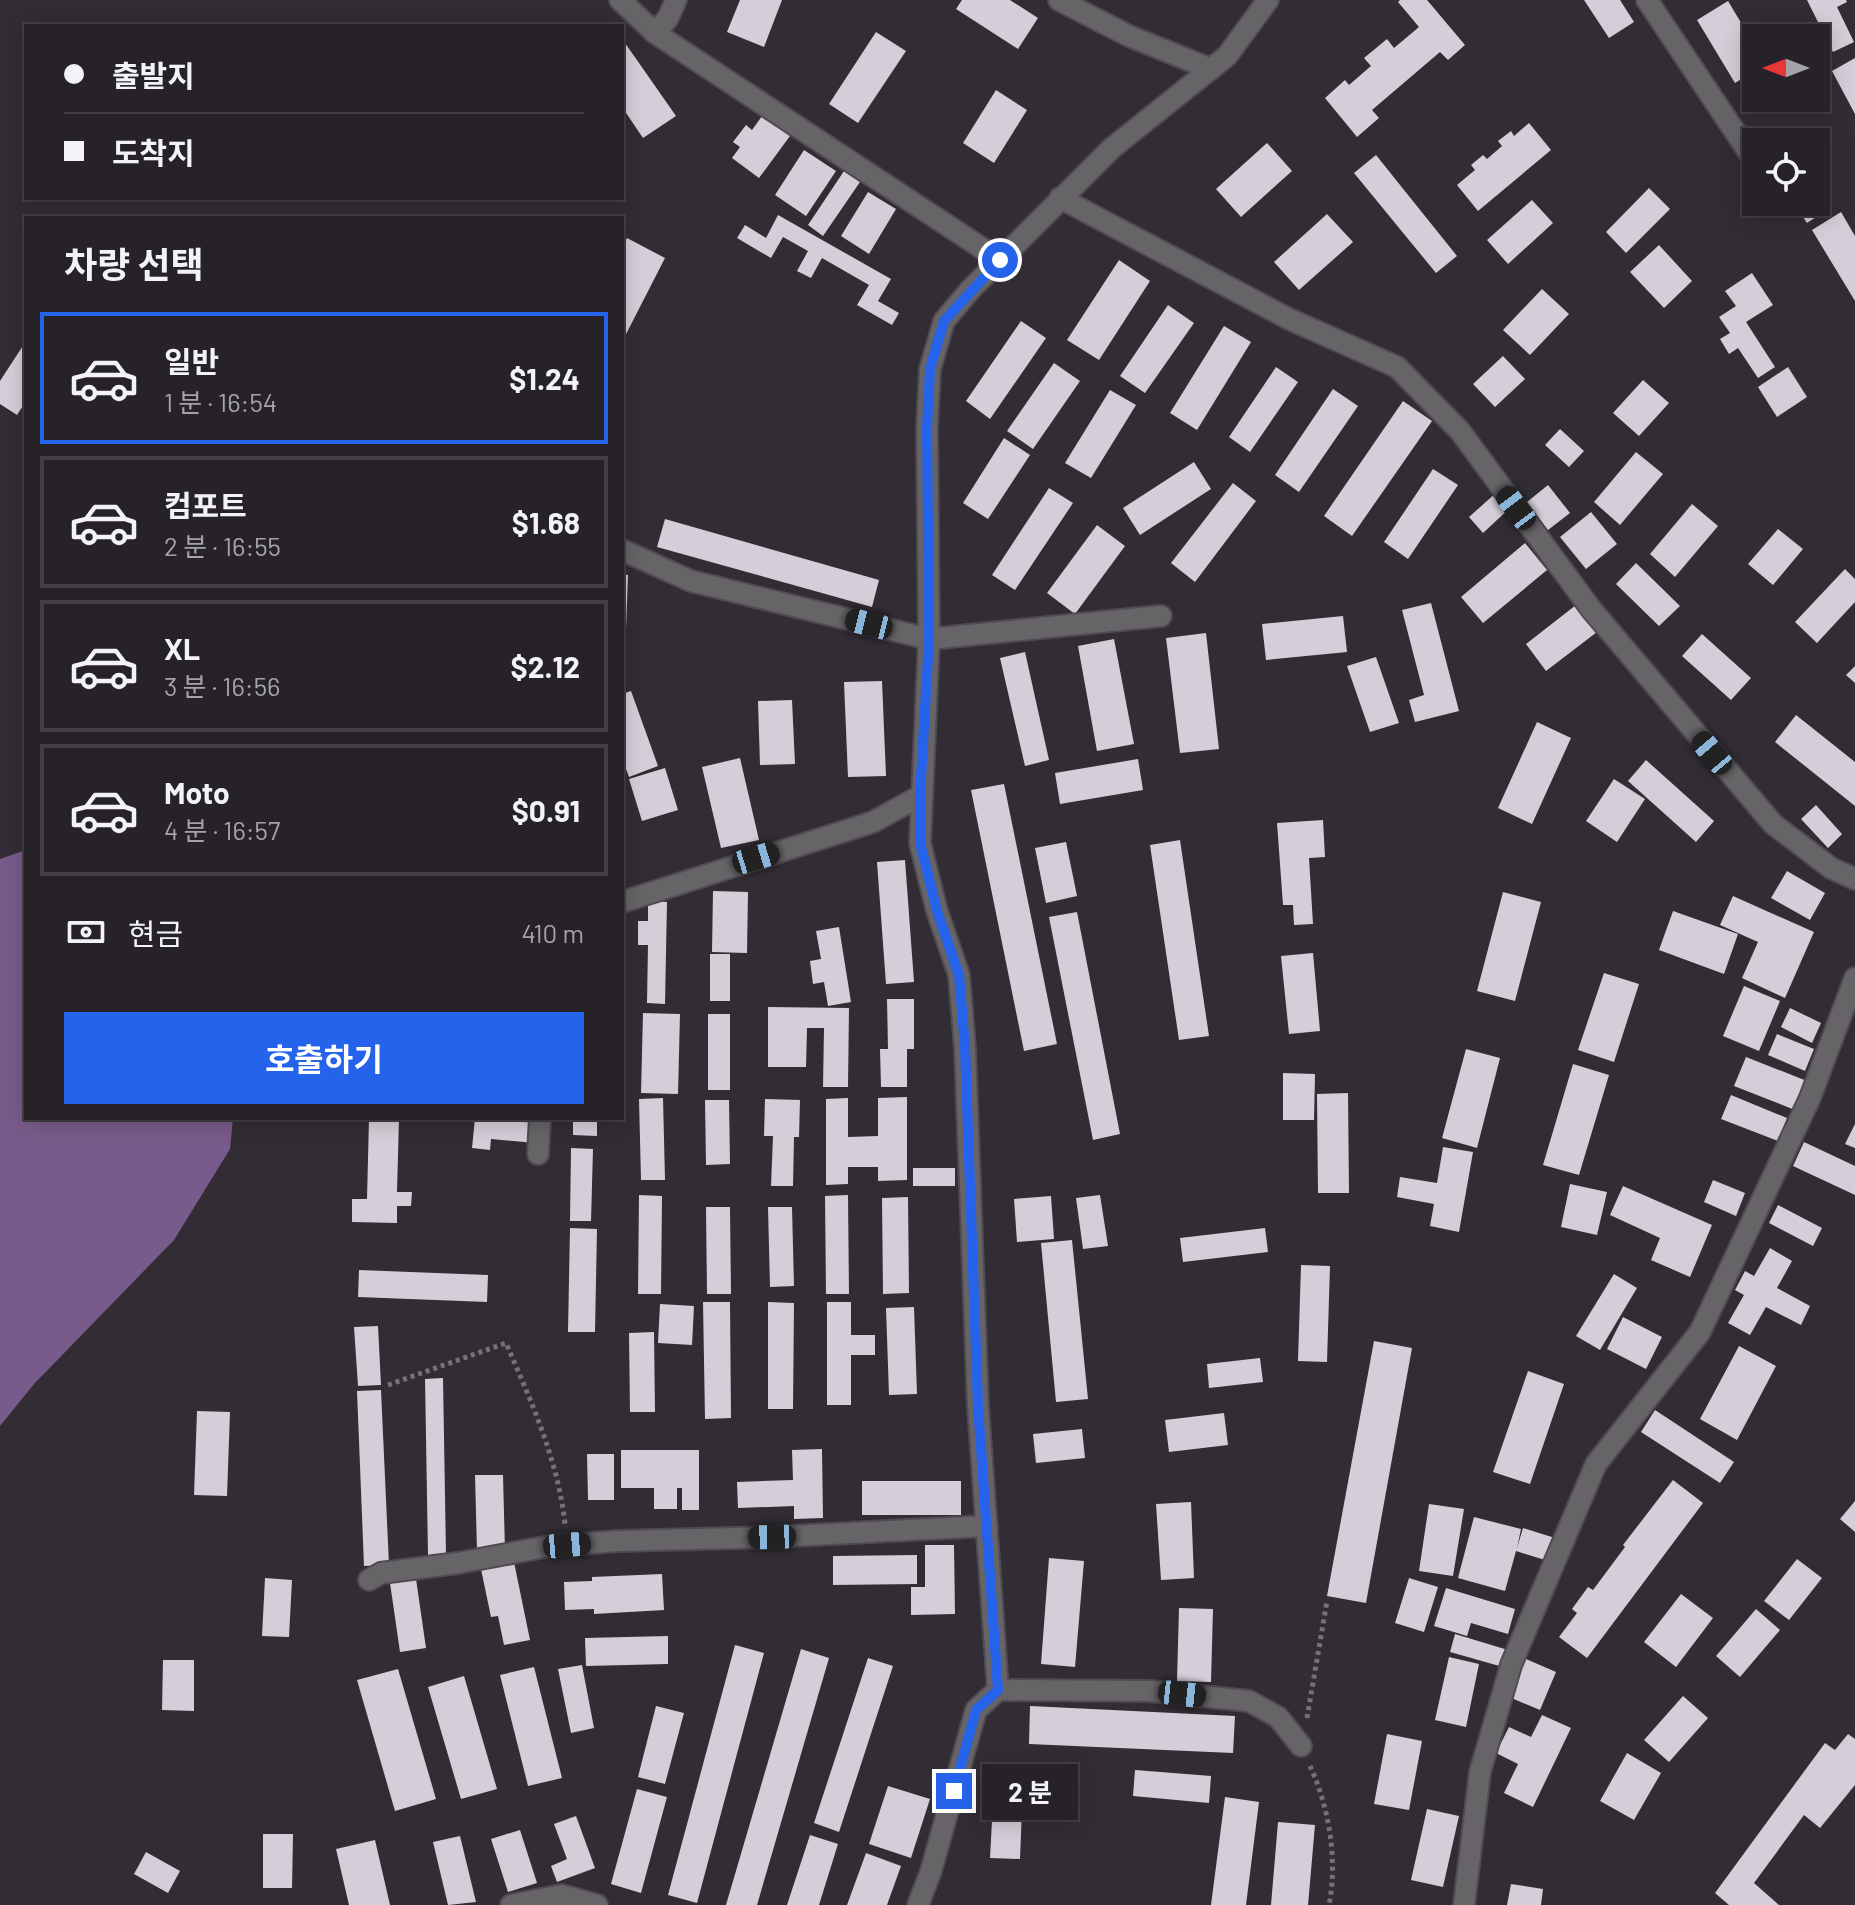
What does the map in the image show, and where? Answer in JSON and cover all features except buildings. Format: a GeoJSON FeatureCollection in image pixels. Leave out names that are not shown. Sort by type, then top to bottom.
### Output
{"type":"FeatureCollection","features":[{"type":"Feature","properties":{"kind":"street"},"geometry":{"type":"LineString","coordinates":[[620,0],[655,33],[1000,260]]}},
{"type":"Feature","properties":{"kind":"street"},"geometry":{"type":"LineString","coordinates":[[655,33],[668,18],[676,0]]}},
{"type":"Feature","properties":{"kind":"street"},"geometry":{"type":"LineString","coordinates":[[1059,0],[1129,36],[1211,69]]}},
{"type":"Feature","properties":{"kind":"street"},"geometry":{"type":"LineString","coordinates":[[998,1690],[978,1406],[965,1048],[959,975],[937,911],[920,843],[929,639],[927,427],[930,369],[944,321],[1060,198],[1112,148],[1227,56],[1268,0]]}},
{"type":"Feature","properties":{"kind":"street"},"geometry":{"type":"LineString","coordinates":[[1647,0],[1742,142]]}},
{"type":"Feature","properties":{"kind":"street"},"geometry":{"type":"LineString","coordinates":[[1060,198],[1289,319],[1397,367],[1460,431],[1591,609],[1773,824],[1831,868],[1855,879]]}},
{"type":"Feature","properties":{"kind":"street"},"geometry":{"type":"LineString","coordinates":[[624,551],[691,581],[929,639],[1161,616]]}},
{"type":"Feature","properties":{"kind":"street"},"geometry":{"type":"LineString","coordinates":[[624,901],[638,894],[873,822],[920,796]]}},
{"type":"Feature","properties":{"kind":"street"},"geometry":{"type":"LineString","coordinates":[[1464,1905],[1480,1772],[1511,1665],[1596,1464],[1700,1332],[1810,1098],[1855,978]]}},
{"type":"Feature","properties":{"kind":"street"},"geometry":{"type":"LineString","coordinates":[[538,1154],[540,1120]]}},
{"type":"Feature","properties":{"kind":"street"},"geometry":{"type":"LineString","coordinates":[[369,1580],[381,1573],[567,1545],[987,1526]]}},
{"type":"Feature","properties":{"kind":"street"},"geometry":{"type":"LineString","coordinates":[[918,1905],[931,1871],[976,1710],[998,1690],[1150,1691],[1249,1701],[1278,1717],[1301,1746]]}},
{"type":"Feature","properties":{"kind":"street"},"geometry":{"type":"LineString","coordinates":[[511,1905],[562,1895],[597,1905]]}},
{"type":"Feature","properties":{"kind":"path"},"geometry":{"type":"LineString","coordinates":[[388,1385],[506,1343],[538,1417],[561,1493],[567,1545]]}},
{"type":"Feature","properties":{"kind":"shaded area"},"geometry":{"type":"Polygon","coordinates":[[[24,851],[24,1120],[233,1120],[230,1149],[174,1240],[34,1384],[0,1426],[0,859],[24,851]]]}},
{"type":"Feature","properties":{"kind":"route"},"geometry":{"type":"LineString","coordinates":[[954,1791],[976,1710],[998,1690],[978,1406],[965,1048],[959,975],[937,911],[920,843],[929,639],[927,427],[930,369],[944,321],[1000,260]]}}]}
